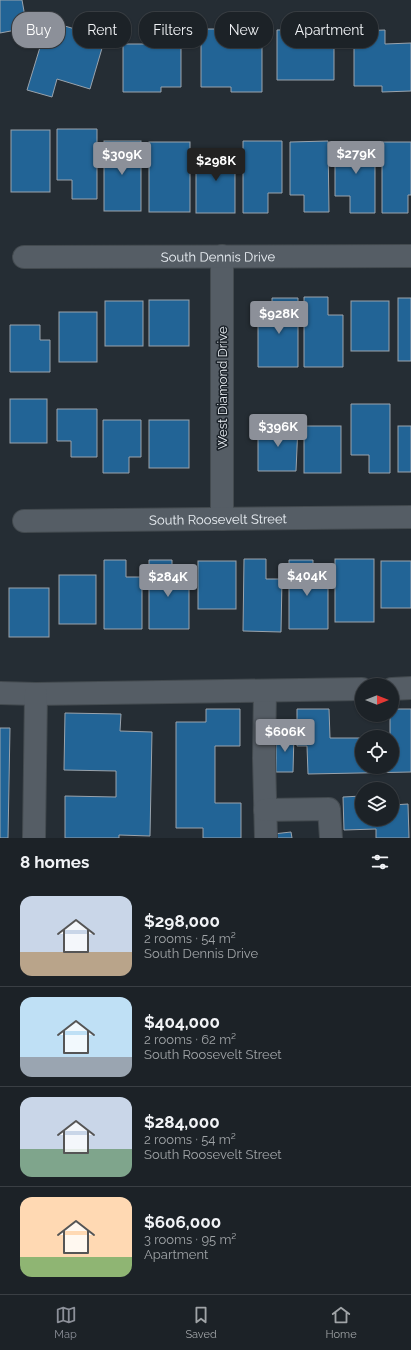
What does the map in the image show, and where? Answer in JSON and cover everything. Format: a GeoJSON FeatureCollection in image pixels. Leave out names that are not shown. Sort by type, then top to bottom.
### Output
{"type":"FeatureCollection","features":[{"type":"Feature","properties":{"kind":"street","name":"West Diamond Drive"},"geometry":{"type":"LineString","coordinates":[[222,256],[222,519]]}},
{"type":"Feature","properties":{"kind":"street","name":"South Dennis Drive"},"geometry":{"type":"LineString","coordinates":[[24,257],[411,256]]}},
{"type":"Feature","properties":{"kind":"street","name":"South Roosevelt Street"},"geometry":{"type":"LineString","coordinates":[[24,521],[411,517]]}},
{"type":"Feature","properties":{"kind":"street"},"geometry":{"type":"LineString","coordinates":[[399,689],[411,688]]}},
{"type":"Feature","properties":{"kind":"street"},"geometry":{"type":"LineString","coordinates":[[0,693],[36,694],[355,689]]}},
{"type":"Feature","properties":{"kind":"street"},"geometry":{"type":"LineString","coordinates":[[265,691],[264,758],[266,838]]}},
{"type":"Feature","properties":{"kind":"street"},"geometry":{"type":"LineString","coordinates":[[34,838],[36,694]]}},
{"type":"Feature","properties":{"kind":"street"},"geometry":{"type":"LineString","coordinates":[[265,810],[329,809],[331,838]]}},
{"type":"Feature","properties":{"kind":"building"},"geometry":{"type":"Polygon","coordinates":[[[0,0],[22,0],[24,12],[12,12],[12,31],[0,33],[0,0]]]}},
{"type":"Feature","properties":{"kind":"building"},"geometry":{"type":"Polygon","coordinates":[[[65,26],[73,28],[73,48],[102,48],[90,89],[57,79],[52,97],[27,90],[40,48],[65,48],[65,26]]]}},
{"type":"Feature","properties":{"kind":"building"},"geometry":{"type":"Polygon","coordinates":[[[207,29],[215,29],[215,48],[262,48],[262,92],[231,92],[231,87],[201,87],[201,48],[207,48],[207,29]]]}},
{"type":"Feature","properties":{"kind":"building"},"geometry":{"type":"Polygon","coordinates":[[[277,30],[281,30],[281,48],[334,48],[334,80],[277,80],[277,30]]]}},
{"type":"Feature","properties":{"kind":"building"},"geometry":{"type":"Polygon","coordinates":[[[378,30],[385,30],[385,44],[411,43],[411,91],[382,92],[382,86],[354,86],[354,48],[378,48],[378,30]]]}},
{"type":"Feature","properties":{"kind":"building"},"geometry":{"type":"Polygon","coordinates":[[[131,44],[139,44],[139,48],[181,48],[181,87],[161,87],[161,92],[123,92],[123,48],[131,48],[131,44]]]}},
{"type":"Feature","properties":{"kind":"building"},"geometry":{"type":"Polygon","coordinates":[[[57,129],[97,129],[97,199],[72,199],[72,180],[57,180],[57,129]]]}},
{"type":"Feature","properties":{"kind":"building"},"geometry":{"type":"Polygon","coordinates":[[[11,130],[50,130],[50,192],[11,192],[11,130]]]}},
{"type":"Feature","properties":{"kind":"building"},"geometry":{"type":"Polygon","coordinates":[[[104,141],[141,141],[141,211],[104,211],[104,141]]]}},
{"type":"Feature","properties":{"kind":"building"},"geometry":{"type":"Polygon","coordinates":[[[243,141],[282,141],[282,193],[268,193],[268,213],[243,213],[243,141]]]}},
{"type":"Feature","properties":{"kind":"building"},"geometry":{"type":"Polygon","coordinates":[[[328,141],[329,212],[304,212],[304,195],[290,195],[290,142],[328,141]]]}},
{"type":"Feature","properties":{"kind":"building"},"geometry":{"type":"Polygon","coordinates":[[[149,142],[190,142],[190,212],[149,212],[149,142]]]}},
{"type":"Feature","properties":{"kind":"building"},"geometry":{"type":"Polygon","coordinates":[[[335,142],[375,142],[375,213],[350,213],[350,196],[335,196],[335,142]]]}},
{"type":"Feature","properties":{"kind":"building"},"geometry":{"type":"Polygon","coordinates":[[[382,142],[411,142],[411,195],[408,195],[408,213],[382,213],[382,142]]]}},
{"type":"Feature","properties":{"kind":"building"},"geometry":{"type":"Polygon","coordinates":[[[196,150],[235,150],[235,213],[196,213],[196,150]]]}},
{"type":"Feature","properties":{"kind":"building"},"geometry":{"type":"Polygon","coordinates":[[[304,297],[328,297],[328,315],[343,315],[343,367],[304,367],[304,297]]]}},
{"type":"Feature","properties":{"kind":"building"},"geometry":{"type":"Polygon","coordinates":[[[272,298],[298,298],[298,367],[258,367],[258,315],[272,315],[272,298]]]}},
{"type":"Feature","properties":{"kind":"building"},"geometry":{"type":"Polygon","coordinates":[[[398,298],[411,298],[411,361],[398,361],[398,298]]]}},
{"type":"Feature","properties":{"kind":"building"},"geometry":{"type":"Polygon","coordinates":[[[149,300],[189,300],[189,346],[149,346],[149,300]]]}},
{"type":"Feature","properties":{"kind":"building"},"geometry":{"type":"Polygon","coordinates":[[[105,301],[143,301],[143,346],[105,346],[105,301]]]}},
{"type":"Feature","properties":{"kind":"building"},"geometry":{"type":"Polygon","coordinates":[[[351,301],[389,301],[389,351],[351,351],[351,301]]]}},
{"type":"Feature","properties":{"kind":"building"},"geometry":{"type":"Polygon","coordinates":[[[59,312],[97,312],[97,362],[59,362],[59,312]]]}},
{"type":"Feature","properties":{"kind":"building"},"geometry":{"type":"Polygon","coordinates":[[[10,325],[40,325],[40,340],[50,340],[50,372],[10,372],[10,325]]]}},
{"type":"Feature","properties":{"kind":"building"},"geometry":{"type":"Polygon","coordinates":[[[10,399],[47,399],[47,443],[10,443],[10,399]]]}},
{"type":"Feature","properties":{"kind":"building"},"geometry":{"type":"Polygon","coordinates":[[[351,404],[390,404],[390,473],[369,473],[369,455],[351,455],[351,404]]]}},
{"type":"Feature","properties":{"kind":"building"},"geometry":{"type":"Polygon","coordinates":[[[57,409],[97,409],[97,457],[71,457],[71,441],[57,441],[57,409]]]}},
{"type":"Feature","properties":{"kind":"building"},"geometry":{"type":"Polygon","coordinates":[[[103,420],[141,420],[141,457],[129,457],[129,473],[103,473],[103,420]]]}},
{"type":"Feature","properties":{"kind":"building"},"geometry":{"type":"Polygon","coordinates":[[[149,420],[189,420],[189,468],[149,468],[149,420]]]}},
{"type":"Feature","properties":{"kind":"building"},"geometry":{"type":"Polygon","coordinates":[[[258,425],[298,425],[296,471],[258,471],[258,425]]]}},
{"type":"Feature","properties":{"kind":"building"},"geometry":{"type":"Polygon","coordinates":[[[304,426],[341,426],[341,473],[304,473],[304,426]]]}},
{"type":"Feature","properties":{"kind":"building"},"geometry":{"type":"Polygon","coordinates":[[[398,426],[411,426],[411,472],[398,472],[398,426]]]}},
{"type":"Feature","properties":{"kind":"building"},"geometry":{"type":"Polygon","coordinates":[[[244,559],[266,559],[266,579],[282,579],[281,632],[243,631],[244,559]]]}},
{"type":"Feature","properties":{"kind":"building"},"geometry":{"type":"Polygon","coordinates":[[[335,559],[374,559],[374,622],[335,622],[335,559]]]}},
{"type":"Feature","properties":{"kind":"building"},"geometry":{"type":"Polygon","coordinates":[[[104,560],[126,560],[126,577],[142,577],[142,629],[104,629],[104,560]]]}},
{"type":"Feature","properties":{"kind":"building"},"geometry":{"type":"Polygon","coordinates":[[[149,560],[172,560],[172,578],[189,578],[189,629],[149,629],[149,560]]]}},
{"type":"Feature","properties":{"kind":"building"},"geometry":{"type":"Polygon","coordinates":[[[289,560],[313,560],[313,577],[328,577],[328,629],[289,629],[289,560]]]}},
{"type":"Feature","properties":{"kind":"building"},"geometry":{"type":"Polygon","coordinates":[[[198,561],[236,561],[236,609],[198,609],[198,561]]]}},
{"type":"Feature","properties":{"kind":"building"},"geometry":{"type":"Polygon","coordinates":[[[381,561],[411,561],[411,608],[381,608],[381,561]]]}},
{"type":"Feature","properties":{"kind":"building"},"geometry":{"type":"Polygon","coordinates":[[[59,575],[96,575],[96,624],[59,624],[59,575]]]}},
{"type":"Feature","properties":{"kind":"building"},"geometry":{"type":"Polygon","coordinates":[[[9,588],[49,588],[49,637],[9,637],[9,588]]]}},
{"type":"Feature","properties":{"kind":"building"},"geometry":{"type":"Polygon","coordinates":[[[206,709],[240,709],[240,746],[215,746],[215,803],[241,803],[241,838],[203,838],[203,828],[176,828],[176,722],[206,722],[206,709]]]}},
{"type":"Feature","properties":{"kind":"building"},"geometry":{"type":"Polygon","coordinates":[[[297,709],[329,709],[330,738],[355,738],[355,773],[308,774],[307,746],[297,746],[297,709]]]}},
{"type":"Feature","properties":{"kind":"building"},"geometry":{"type":"Polygon","coordinates":[[[399,709],[411,709],[411,772],[399,772],[399,730],[390,730],[390,722],[399,722],[399,709]]]}},
{"type":"Feature","properties":{"kind":"building"},"geometry":{"type":"Polygon","coordinates":[[[65,713],[121,714],[120,731],[152,732],[150,836],[119,835],[119,838],[65,838],[65,796],[116,797],[116,771],[64,770],[65,713]]]}},
{"type":"Feature","properties":{"kind":"building"},"geometry":{"type":"Polygon","coordinates":[[[0,728],[10,728],[8,838],[0,838],[0,728]]]}},
{"type":"Feature","properties":{"kind":"building"},"geometry":{"type":"Polygon","coordinates":[[[276,734],[294,734],[293,772],[276,772],[276,734]]]}},
{"type":"Feature","properties":{"kind":"building"},"geometry":{"type":"Polygon","coordinates":[[[355,796],[355,826],[399,826],[399,805],[408,804],[409,838],[376,838],[376,829],[344,830],[343,797],[355,796]]]}},
{"type":"Feature","properties":{"kind":"building"},"geometry":{"type":"Polygon","coordinates":[[[291,832],[292,838],[274,838],[273,834],[291,832]]]}}]}
